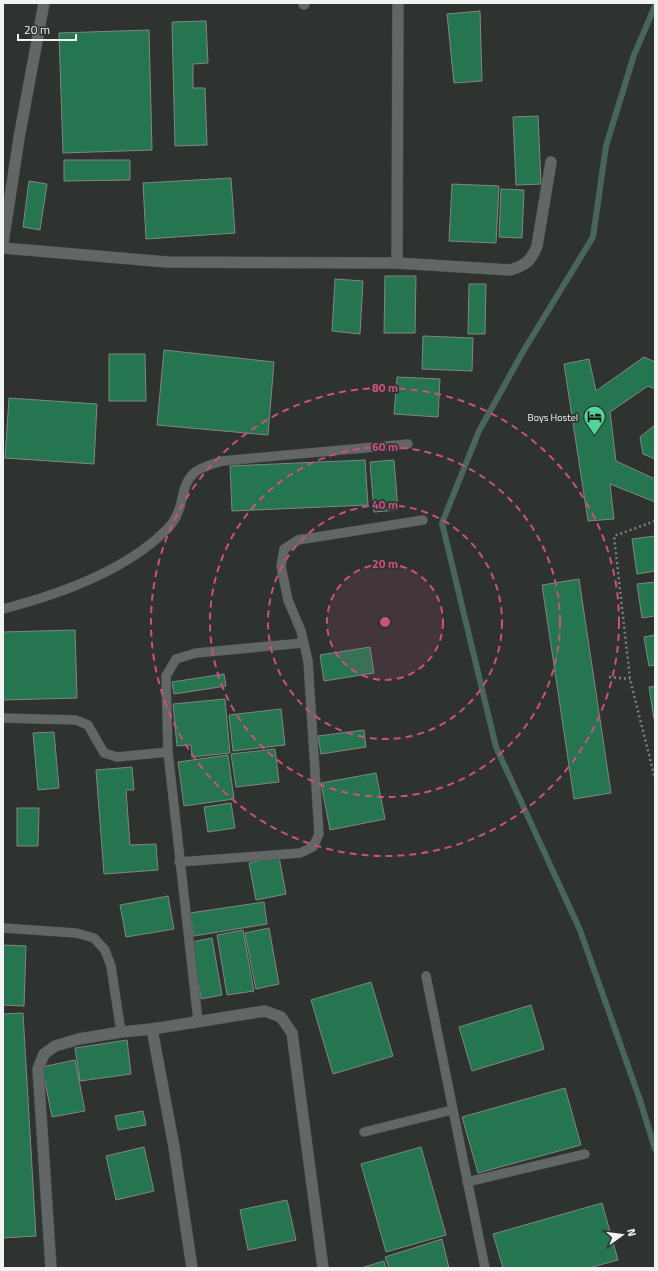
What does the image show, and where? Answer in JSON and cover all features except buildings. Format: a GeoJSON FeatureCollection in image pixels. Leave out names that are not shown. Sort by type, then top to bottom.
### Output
{"type":"FeatureCollection","features":[{"type":"Feature","properties":{"kind":"street"},"geometry":{"type":"LineString","coordinates":[[3,243],[6,198],[19,138],[44,3]]}},
{"type":"Feature","properties":{"kind":"street"},"geometry":{"type":"LineString","coordinates":[[397,263],[398,3]]}},
{"type":"Feature","properties":{"kind":"street"},"geometry":{"type":"LineString","coordinates":[[3,248],[167,262],[397,263],[510,270],[522,266],[533,256],[537,246],[551,162]]}},
{"type":"Feature","properties":{"kind":"street"},"geometry":{"type":"LineString","coordinates":[[51,1268],[38,1069],[44,1054],[56,1046],[78,1039],[265,1010],[281,1017],[292,1034],[324,1268]]}},
{"type":"Feature","properties":{"kind":"street"},"geometry":{"type":"LineString","coordinates":[[152,1028],[174,1147],[192,1268]]}},
{"type":"Feature","properties":{"kind":"lane"},"geometry":{"type":"LineString","coordinates":[[3,609],[27,603],[88,581],[139,553],[165,531],[178,512],[185,485],[194,472],[207,466],[222,461],[408,444]]}},
{"type":"Feature","properties":{"kind":"lane"},"geometry":{"type":"LineString","coordinates":[[179,862],[300,853],[313,847],[318,834],[308,661],[301,631],[286,593],[281,566],[284,549],[298,540],[423,520]]}},
{"type":"Feature","properties":{"kind":"lane"},"geometry":{"type":"LineString","coordinates":[[198,1021],[179,862],[168,752],[166,676],[176,659],[196,653],[303,642]]}},
{"type":"Feature","properties":{"kind":"lane"},"geometry":{"type":"LineString","coordinates":[[3,718],[76,720],[88,725],[104,753],[116,757],[168,752]]}},
{"type":"Feature","properties":{"kind":"lane"},"geometry":{"type":"LineString","coordinates":[[3,928],[76,933],[94,938],[105,950],[111,966],[121,1032]]}},
{"type":"Feature","properties":{"kind":"lane"},"geometry":{"type":"LineString","coordinates":[[426,976],[485,1268]]}},
{"type":"Feature","properties":{"kind":"lane"},"geometry":{"type":"LineString","coordinates":[[364,1132],[452,1110]]}},
{"type":"Feature","properties":{"kind":"lane"},"geometry":{"type":"LineString","coordinates":[[467,1182],[585,1154]]}},
{"type":"Feature","properties":{"kind":"path"},"geometry":{"type":"LineString","coordinates":[[655,521],[614,536],[630,679],[655,779]]}},
{"type":"Feature","properties":{"kind":"path"},"geometry":{"type":"LineString","coordinates":[[609,677],[630,679]]}},
{"type":"Feature","properties":{"kind":"waterway"},"geometry":{"type":"LineString","coordinates":[[655,6],[634,55],[606,146],[593,237],[524,350],[479,431],[442,523],[496,747],[580,930],[640,1100],[655,1149]]}},
{"type":"Feature","properties":{"kind":"place","name":"Boys Hostel"},"geometry":{"type":"Point","coordinates":[594,436]}}]}
